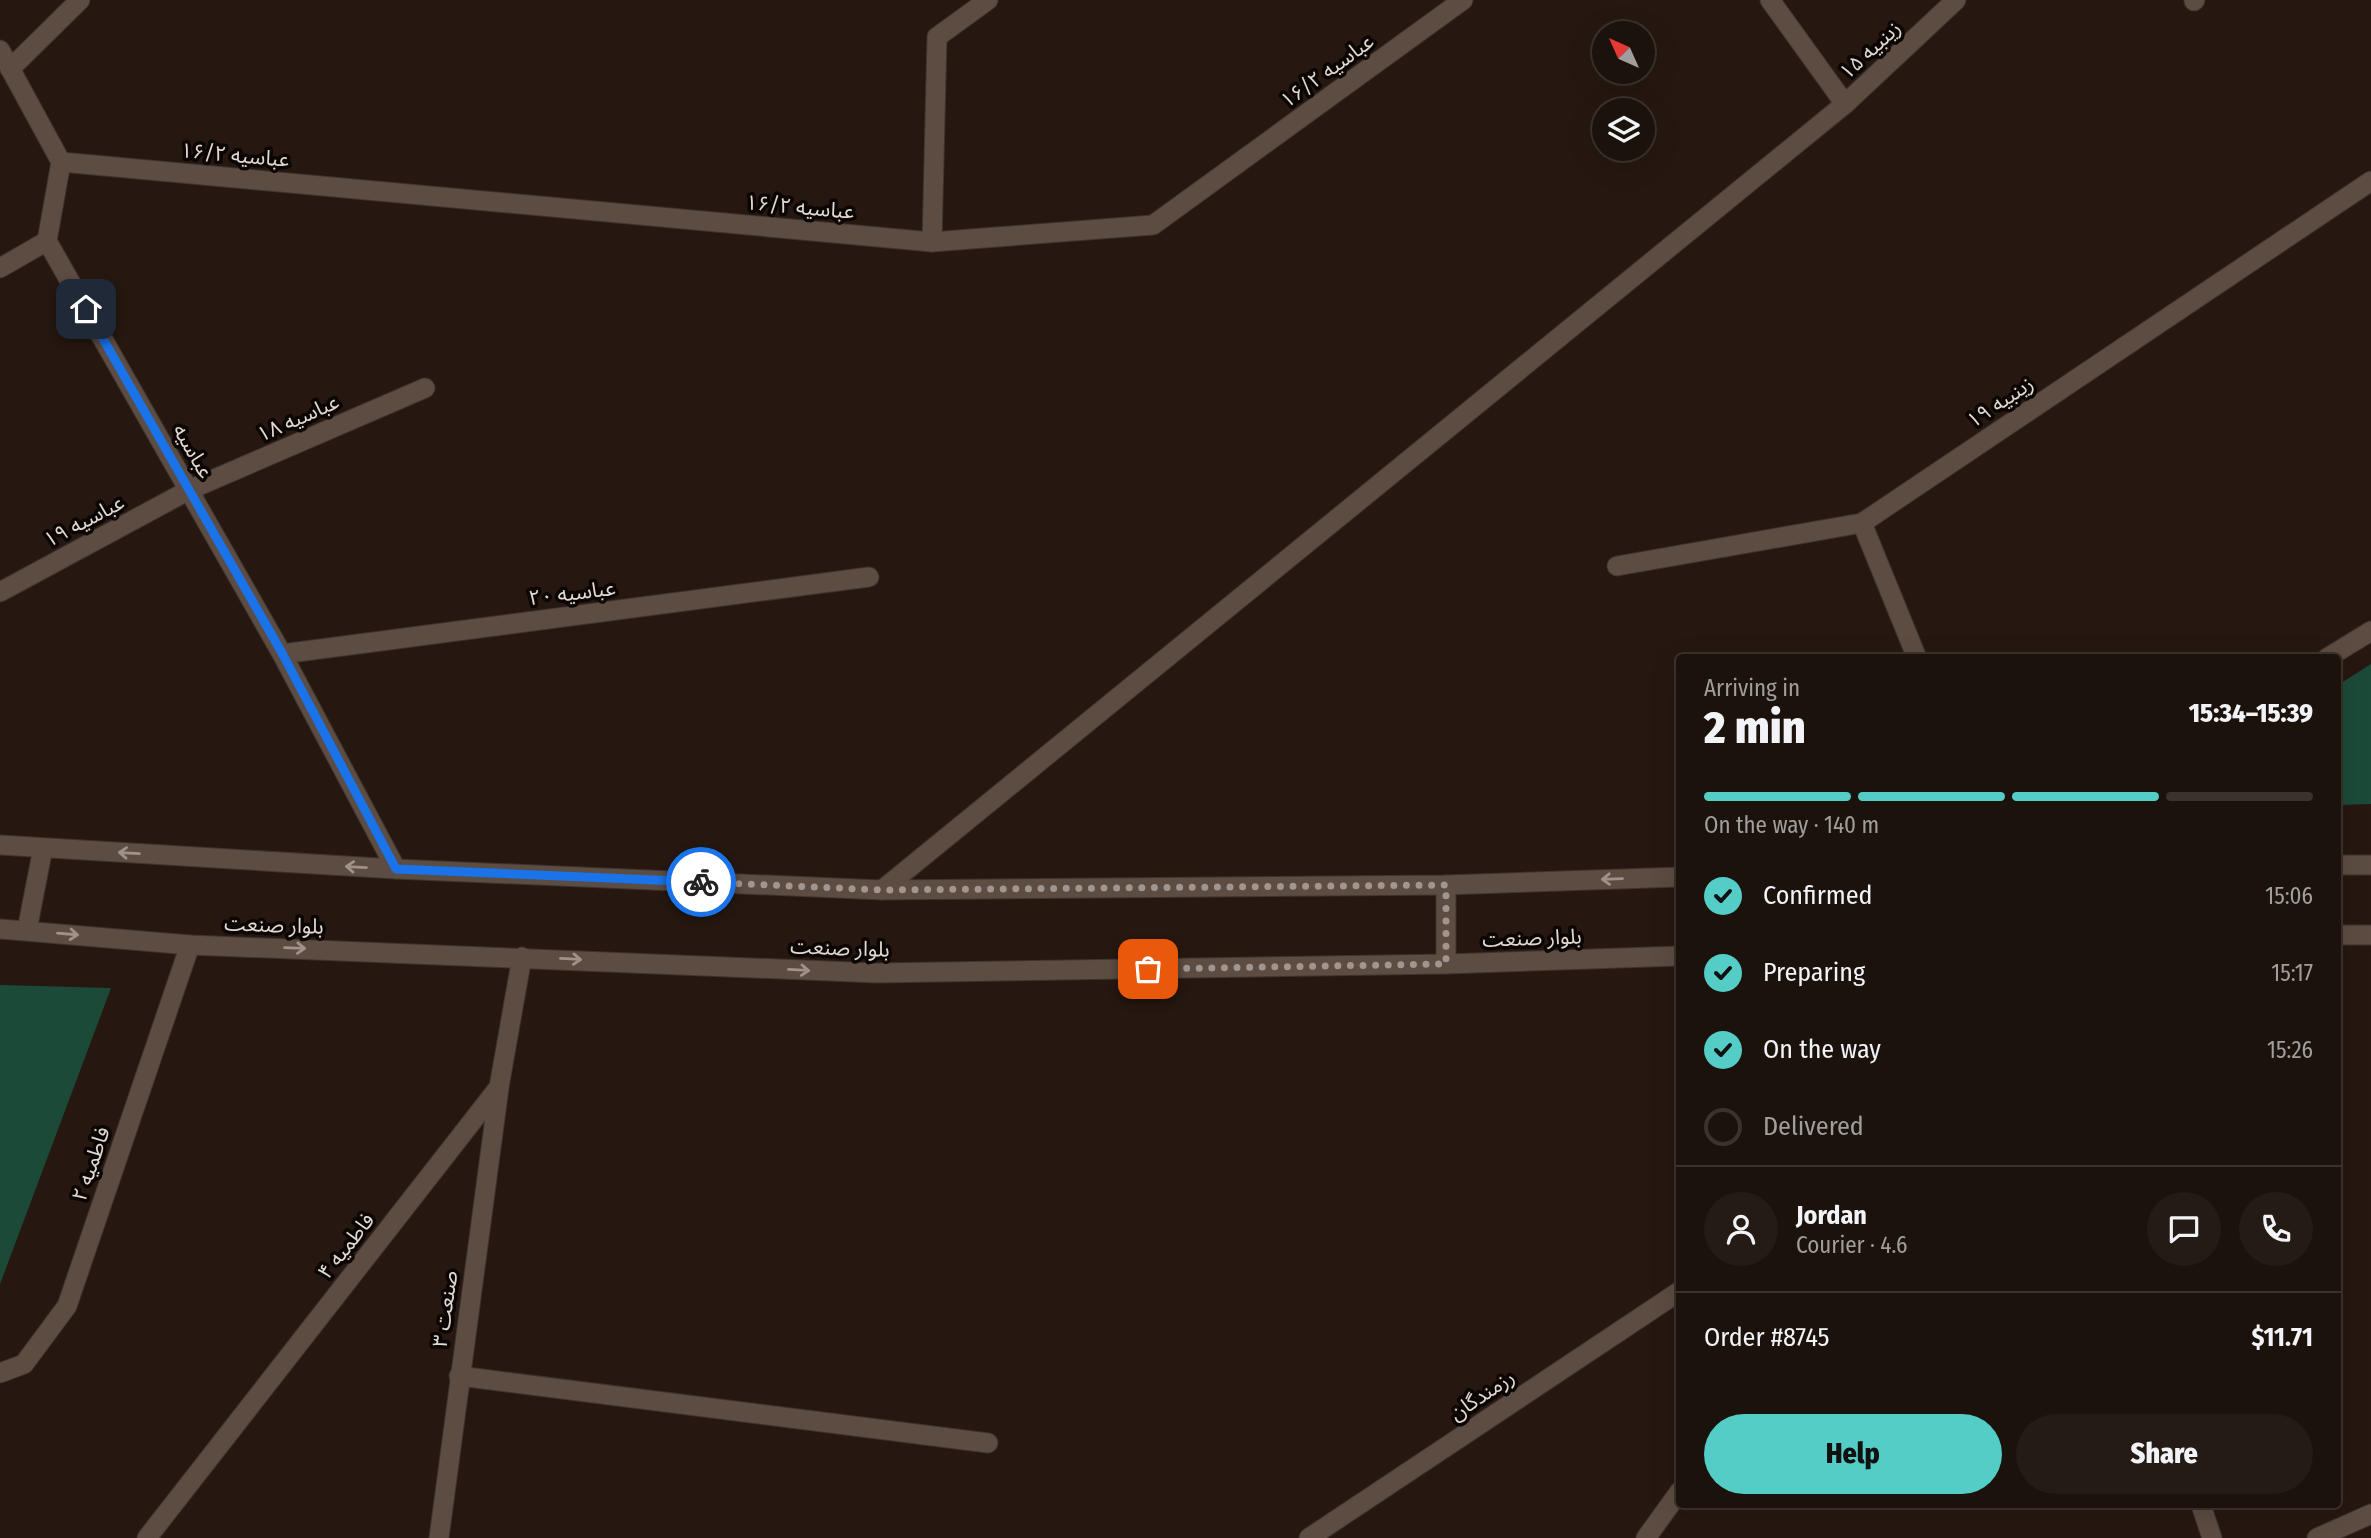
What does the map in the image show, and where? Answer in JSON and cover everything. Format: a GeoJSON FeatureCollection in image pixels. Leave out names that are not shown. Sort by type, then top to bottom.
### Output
{"type":"FeatureCollection","features":[{"type":"Feature","properties":{"kind":"street"},"geometry":{"type":"LineString","coordinates":[[10,69],[80,0]]}},
{"type":"Feature","properties":{"kind":"street"},"geometry":{"type":"LineString","coordinates":[[932,242],[937,37],[988,0]]}},
{"type":"Feature","properties":{"kind":"street","name":"عباسیه ۱۶/۲"},"geometry":{"type":"LineString","coordinates":[[61,162],[932,242],[1153,225],[1463,0]]}},
{"type":"Feature","properties":{"kind":"street"},"geometry":{"type":"LineString","coordinates":[[1770,0],[1845,104]]}},
{"type":"Feature","properties":{"kind":"street","name":"زینبیه ۱۵"},"geometry":{"type":"LineString","coordinates":[[882,890],[1845,104],[1956,0]]}},
{"type":"Feature","properties":{"kind":"street"},"geometry":{"type":"LineString","coordinates":[[0,50],[61,162],[47,241],[0,268]]}},
{"type":"Feature","properties":{"kind":"street","name":"زینبیه ۱۹"},"geometry":{"type":"LineString","coordinates":[[1617,566],[1862,523],[2371,181]]}},
{"type":"Feature","properties":{"kind":"street","name":"عباسیه"},"geometry":{"type":"LineString","coordinates":[[47,241],[282,653],[396,869]]}},
{"type":"Feature","properties":{"kind":"street","name":"عباسیه ۱۸"},"geometry":{"type":"LineString","coordinates":[[189,490],[425,388]]}},
{"type":"Feature","properties":{"kind":"street","name":"عباسیه ۱۹"},"geometry":{"type":"LineString","coordinates":[[0,592],[189,490]]}},
{"type":"Feature","properties":{"kind":"street"},"geometry":{"type":"LineString","coordinates":[[1862,523],[1915,654]]}},
{"type":"Feature","properties":{"kind":"street","name":"عباسیه ۲۰"},"geometry":{"type":"LineString","coordinates":[[282,653],[869,577]]}},
{"type":"Feature","properties":{"kind":"street"},"geometry":{"type":"LineString","coordinates":[[2334,654],[2371,631]]}},
{"type":"Feature","properties":{"kind":"street"},"geometry":{"type":"LineString","coordinates":[[0,845],[396,869],[882,890],[1446,885],[1676,877]]}},
{"type":"Feature","properties":{"kind":"street"},"geometry":{"type":"LineString","coordinates":[[27,930],[43,848]]}},
{"type":"Feature","properties":{"kind":"street"},"geometry":{"type":"LineString","coordinates":[[2341,865],[2371,864]]}},
{"type":"Feature","properties":{"kind":"street"},"geometry":{"type":"LineString","coordinates":[[1446,885],[1446,964]]}},
{"type":"Feature","properties":{"kind":"street","name":"بلوار صنعت"},"geometry":{"type":"LineString","coordinates":[[0,929],[190,945],[877,973],[1446,964],[1676,956]]}},
{"type":"Feature","properties":{"kind":"street"},"geometry":{"type":"LineString","coordinates":[[2341,935],[2371,935]]}},
{"type":"Feature","properties":{"kind":"street","name":"فاطمیه ۲"},"geometry":{"type":"LineString","coordinates":[[0,1373],[24,1364],[66,1306],[190,945]]}},
{"type":"Feature","properties":{"kind":"street","name":"فاطمیه ۴"},"geometry":{"type":"LineString","coordinates":[[147,1538],[499,1087],[522,957]]}},
{"type":"Feature","properties":{"kind":"street","name":"صنعت ۳"},"geometry":{"type":"LineString","coordinates":[[439,1538],[499,1087]]}},
{"type":"Feature","properties":{"kind":"street","name":"رزمندگان"},"geometry":{"type":"LineString","coordinates":[[1308,1538],[1676,1294]]}},
{"type":"Feature","properties":{"kind":"street"},"geometry":{"type":"LineString","coordinates":[[459,1376],[988,1443]]}},
{"type":"Feature","properties":{"kind":"street"},"geometry":{"type":"LineString","coordinates":[[1646,1538],[1676,1496]]}},
{"type":"Feature","properties":{"kind":"street"},"geometry":{"type":"LineString","coordinates":[[2202,1508],[2212,1538]]}},
{"type":"Feature","properties":{"kind":"street"},"geometry":{"type":"LineString","coordinates":[[2317,1538],[2371,1514]]}},
{"type":"Feature","properties":{"kind":"green space"},"geometry":{"type":"Polygon","coordinates":[[[2371,664],[2371,804],[2341,805],[2341,683],[2371,664]]]}},
{"type":"Feature","properties":{"kind":"green space"},"geometry":{"type":"Polygon","coordinates":[[[0,985],[111,988],[0,1284],[0,985]]]}},
{"type":"Feature","properties":{"kind":"way so far"},"geometry":{"type":"LineString","coordinates":[[701,882],[882,890],[1446,885],[1446,964],[1148,969]]}},
{"type":"Feature","properties":{"kind":"route"},"geometry":{"type":"LineString","coordinates":[[86,309],[282,653],[396,869],[701,882]]}}]}
